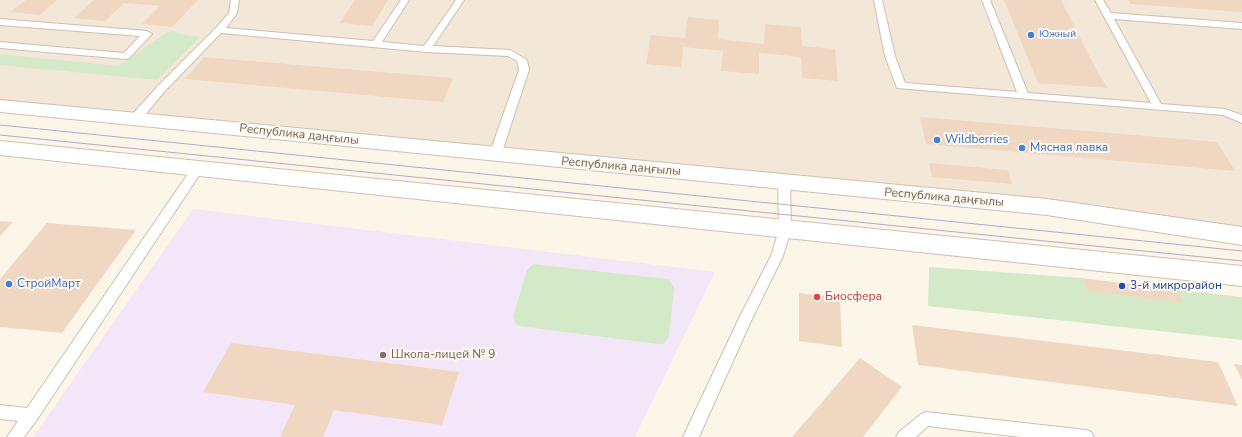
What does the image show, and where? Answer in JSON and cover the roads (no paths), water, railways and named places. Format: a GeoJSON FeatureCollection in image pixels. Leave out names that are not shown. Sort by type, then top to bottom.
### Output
{"type":"FeatureCollection","features":[{"type":"Feature","properties":{"kind":"main road","name":"Республика даңғылы"},"geometry":{"type":"LineString","coordinates":[[0,106],[495,155],[1047,207],[1242,236]]}},
{"type":"Feature","properties":{"kind":"main road"},"geometry":{"type":"LineString","coordinates":[[0,148],[1242,276]]}},
{"type":"Feature","properties":{"kind":"lane"},"geometry":{"type":"LineString","coordinates":[[135,119],[161,89],[219,30],[233,13],[235,0]]}},
{"type":"Feature","properties":{"kind":"lane"},"geometry":{"type":"LineString","coordinates":[[376,44],[405,0]]}},
{"type":"Feature","properties":{"kind":"lane"},"geometry":{"type":"LineString","coordinates":[[427,49],[460,0]]}},
{"type":"Feature","properties":{"kind":"lane"},"geometry":{"type":"LineString","coordinates":[[878,0],[890,56],[901,86],[1225,112],[1242,119]]}},
{"type":"Feature","properties":{"kind":"lane"},"geometry":{"type":"LineString","coordinates":[[986,0],[1024,96]]}},
{"type":"Feature","properties":{"kind":"lane"},"geometry":{"type":"LineString","coordinates":[[1099,0],[1158,107]]}},
{"type":"Feature","properties":{"kind":"lane"},"geometry":{"type":"LineString","coordinates":[[1109,16],[1242,26]]}},
{"type":"Feature","properties":{"kind":"lane"},"geometry":{"type":"LineString","coordinates":[[0,22],[147,34],[126,56],[0,45]]}},
{"type":"Feature","properties":{"kind":"lane"},"geometry":{"type":"LineString","coordinates":[[219,30],[427,49],[510,53],[522,60],[524,70],[495,155]]}},
{"type":"Feature","properties":{"kind":"lane"},"geometry":{"type":"LineString","coordinates":[[15,437],[31,416],[198,168]]}},
{"type":"Feature","properties":{"kind":"lane"},"geometry":{"type":"LineString","coordinates":[[691,437],[745,320],[777,256],[785,230],[784,182]]}},
{"type":"Feature","properties":{"kind":"lane"},"geometry":{"type":"LineString","coordinates":[[0,412],[31,416]]}},
{"type":"Feature","properties":{"kind":"lane"},"geometry":{"type":"LineString","coordinates":[[904,437],[926,419],[1086,437]]}},
{"type":"Feature","properties":{"kind":"tram line"},"geometry":{"type":"LineString","coordinates":[[0,125],[1242,251]]}},
{"type":"Feature","properties":{"kind":"tram line"},"geometry":{"type":"LineString","coordinates":[[0,135],[1242,261]]}},
{"type":"Feature","properties":{"kind":"place","name":"Южный"},"geometry":{"type":"Point","coordinates":[1031,35]}},
{"type":"Feature","properties":{"kind":"place","name":"Wildberries"},"geometry":{"type":"Point","coordinates":[937,140]}},
{"type":"Feature","properties":{"kind":"place","name":"Мясная лавка"},"geometry":{"type":"Point","coordinates":[1022,148]}},
{"type":"Feature","properties":{"kind":"place","name":"СтройМарт"},"geometry":{"type":"Point","coordinates":[9,284]}},
{"type":"Feature","properties":{"kind":"place","name":"3-й микрорайон"},"geometry":{"type":"Point","coordinates":[1122,286]}},
{"type":"Feature","properties":{"kind":"place","name":"Биосфера"},"geometry":{"type":"Point","coordinates":[817,297]}},
{"type":"Feature","properties":{"kind":"place","name":"Школа-лицей № 9"},"geometry":{"type":"Point","coordinates":[383,355]}}]}
